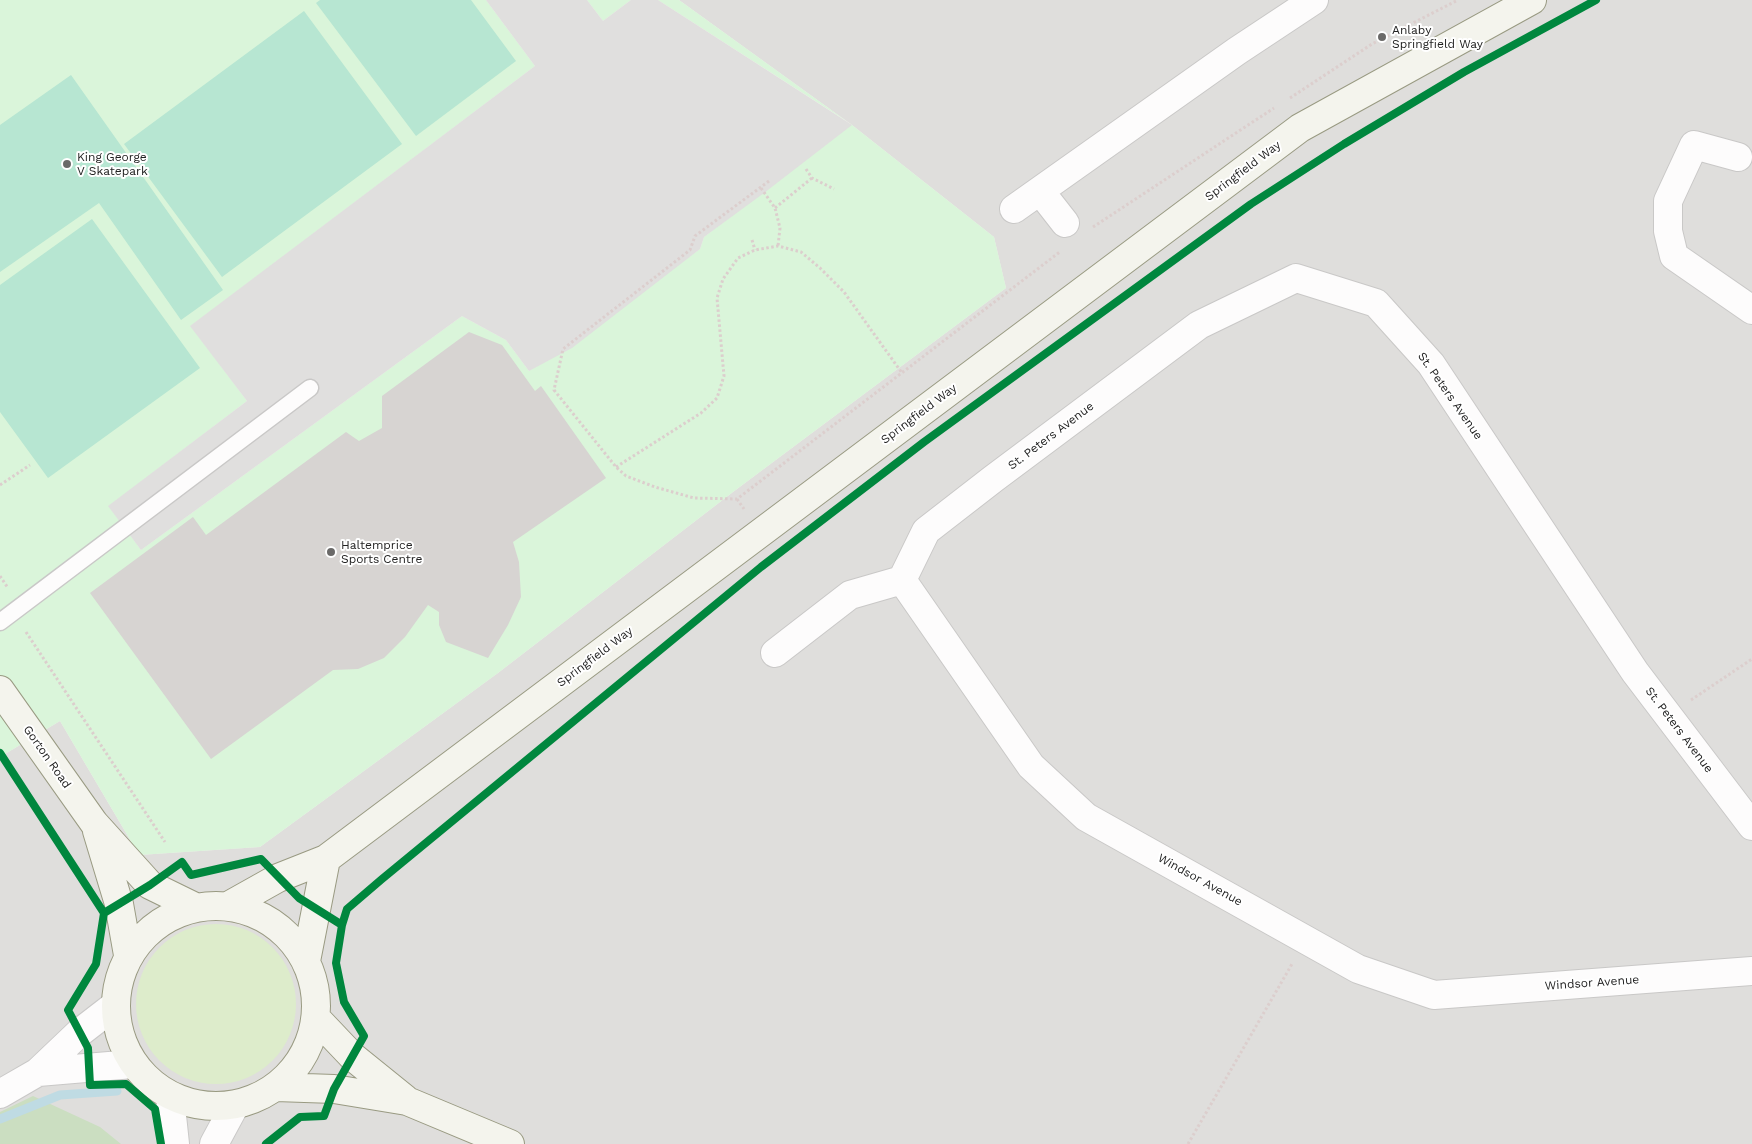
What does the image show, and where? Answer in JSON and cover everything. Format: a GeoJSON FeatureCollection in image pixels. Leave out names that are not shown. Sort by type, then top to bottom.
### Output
{"type":"FeatureCollection","features":[{"type":"Feature","properties":{"kind":"main road","name":"Springfield Way"},"geometry":{"type":"LineString","coordinates":[[228,906],[278,878],[326,859],[1300,128],[1532,0]]}},
{"type":"Feature","properties":{"kind":"main road","name":"Gorton Road"},"geometry":{"type":"LineString","coordinates":[[0,690],[94,823],[150,885],[195,907]]}},
{"type":"Feature","properties":{"kind":"main road","name":"Gorton Road"},"geometry":{"type":"LineString","coordinates":[[94,823],[119,904],[128,956]]}},
{"type":"Feature","properties":{"kind":"main road"},"geometry":{"type":"LineString","coordinates":[[306,961],[326,859]]}},
{"type":"Feature","properties":{"kind":"main road"},"geometry":{"type":"LineString","coordinates":[[228,906],[260,915],[287,934],[306,961],[315,989],[316,1018],[309,1044],[296,1068],[276,1087],[257,1099],[235,1106],[202,1106],[170,1097],[149,1083],[132,1064],[119,1037],[114,1006],[118,980],[128,956],[146,933],[169,917],[195,907],[228,906]]}},
{"type":"Feature","properties":{"kind":"main road"},"geometry":{"type":"LineString","coordinates":[[316,1018],[353,1057],[407,1101]]}},
{"type":"Feature","properties":{"kind":"main road"},"geometry":{"type":"LineString","coordinates":[[276,1087],[334,1089],[407,1101],[510,1144]]}},
{"type":"Feature","properties":{"kind":"street"},"geometry":{"type":"LineString","coordinates":[[1014,209],[1237,51],[1314,0]]}},
{"type":"Feature","properties":{"kind":"street"},"geometry":{"type":"LineString","coordinates":[[1738,157],[1694,145],[1668,200],[1668,231],[1674,256],[1752,310]]}},
{"type":"Feature","properties":{"kind":"street"},"geometry":{"type":"LineString","coordinates":[[1040,191],[1065,223]]}},
{"type":"Feature","properties":{"kind":"street","name":"St. Peters Avenue"},"geometry":{"type":"LineString","coordinates":[[902,580],[926,530],[1199,325],[1296,278],[1376,303],[1431,364],[1635,672],[1752,826]]}},
{"type":"Feature","properties":{"kind":"street"},"geometry":{"type":"LineString","coordinates":[[775,653],[850,596],[902,580]]}},
{"type":"Feature","properties":{"kind":"street","name":"Windsor Avenue"},"geometry":{"type":"LineString","coordinates":[[902,580],[1031,766],[1086,817],[1358,969],[1434,995],[1752,971]]}},
{"type":"Feature","properties":{"kind":"street"},"geometry":{"type":"LineString","coordinates":[[0,1094],[38,1072],[80,1033],[114,1006]]}},
{"type":"Feature","properties":{"kind":"street"},"geometry":{"type":"LineString","coordinates":[[38,1072],[132,1064]]}},
{"type":"Feature","properties":{"kind":"street"},"geometry":{"type":"LineString","coordinates":[[170,1097],[175,1144]]}},
{"type":"Feature","properties":{"kind":"street"},"geometry":{"type":"LineString","coordinates":[[214,1144],[235,1106]]}},
{"type":"Feature","properties":{"kind":"lane"},"geometry":{"type":"LineString","coordinates":[[0,622],[310,388]]}},
{"type":"Feature","properties":{"kind":"path"},"geometry":{"type":"LineString","coordinates":[[806,170],[812,178],[834,189]]}},
{"type":"Feature","properties":{"kind":"path"},"geometry":{"type":"LineString","coordinates":[[775,208],[812,178]]}},
{"type":"Feature","properties":{"kind":"path"},"geometry":{"type":"LineString","coordinates":[[737,499],[694,498],[655,487],[626,476],[616,467],[554,390],[563,349],[690,250],[696,236],[769,181]]}},
{"type":"Feature","properties":{"kind":"path"},"geometry":{"type":"LineString","coordinates":[[761,188],[775,208],[780,228],[778,246]]}},
{"type":"Feature","properties":{"kind":"path"},"geometry":{"type":"LineString","coordinates":[[752,240],[755,250]]}},
{"type":"Feature","properties":{"kind":"path"},"geometry":{"type":"LineString","coordinates":[[616,467],[701,413],[717,398],[724,376],[717,298],[722,280],[738,258],[755,250],[778,246],[801,252],[844,292],[902,373]]}},
{"type":"Feature","properties":{"kind":"path"},"geometry":{"type":"LineString","coordinates":[[0,485],[30,464]]}},
{"type":"Feature","properties":{"kind":"path"},"geometry":{"type":"LineString","coordinates":[[0,576],[20,607],[27,633],[165,842]]}},
{"type":"Feature","properties":{"kind":"path"},"geometry":{"type":"LineString","coordinates":[[1668,715],[1752,659]]}},
{"type":"Feature","properties":{"kind":"path"},"geometry":{"type":"LineString","coordinates":[[1188,1144],[1306,940]]}},
{"type":"Feature","properties":{"kind":"shaded area"},"geometry":{"type":"Polygon","coordinates":[[[486,0],[587,0],[603,21],[631,0],[658,0],[852,125],[704,237],[700,249],[572,348],[529,371],[506,340],[462,316],[141,550],[108,506],[247,401],[190,326],[535,66],[486,0]]]}},
{"type":"Feature","properties":{"kind":"shaded area"},"geometry":{"type":"Polygon","coordinates":[[[679,0],[1752,0],[1752,1144],[0,1144],[0,757],[60,721],[139,855],[260,847],[498,673],[733,492],[1006,288],[994,237],[852,125],[679,0]]]}},
{"type":"Feature","properties":{"kind":"green space"},"geometry":{"type":"Polygon","coordinates":[[[0,0],[486,0],[535,66],[191,326],[247,401],[109,506],[141,550],[462,316],[506,340],[529,371],[700,249],[704,237],[851,124],[994,237],[1006,288],[733,492],[498,673],[260,847],[139,855],[60,721],[0,757],[0,0]]]}},
{"type":"Feature","properties":{"kind":"green space"},"geometry":{"type":"Polygon","coordinates":[[[320,0],[471,0],[516,61],[416,136],[316,3],[320,0]]]}},
{"type":"Feature","properties":{"kind":"green space"},"geometry":{"type":"Polygon","coordinates":[[[587,0],[631,0],[603,21],[587,0]]]}},
{"type":"Feature","properties":{"kind":"green space"},"geometry":{"type":"Polygon","coordinates":[[[658,0],[679,0],[848,122],[658,0]]]}},
{"type":"Feature","properties":{"kind":"green space"},"geometry":{"type":"Polygon","coordinates":[[[304,11],[402,144],[222,277],[124,144],[304,11]]]}},
{"type":"Feature","properties":{"kind":"green space","name":"King George V Skatepark"},"geometry":{"type":"Polygon","coordinates":[[[71,75],[223,290],[181,320],[99,203],[0,272],[0,125],[71,75]]]}},
{"type":"Feature","properties":{"kind":"green space"},"geometry":{"type":"Polygon","coordinates":[[[92,219],[200,368],[48,478],[0,412],[0,285],[92,219]]]}},
{"type":"Feature","properties":{"kind":"green space"},"geometry":{"type":"Polygon","coordinates":[[[208,924],[224,924],[254,933],[273,947],[290,973],[295,988],[295,1020],[290,1035],[273,1061],[254,1075],[239,1081],[224,1084],[208,1084],[178,1075],[154,1055],[145,1042],[139,1027],[136,1012],[136,996],[145,966],[165,942],[178,933],[193,927],[208,924]]]}},
{"type":"Feature","properties":{"kind":"green space"},"geometry":{"type":"Polygon","coordinates":[[[33,1096],[100,1127],[121,1144],[0,1144],[0,1112],[33,1096]]]}},
{"type":"Feature","properties":{"kind":"building","name":"Haltemprice Sports Centre"},"geometry":{"type":"Polygon","coordinates":[[[469,332],[502,345],[535,391],[541,386],[606,478],[513,542],[519,562],[521,597],[508,625],[488,658],[446,642],[439,625],[439,612],[428,605],[405,637],[384,658],[358,669],[333,670],[211,759],[90,593],[193,517],[206,535],[346,432],[359,441],[382,428],[382,396],[469,332]]]}},
{"type":"Feature","properties":{"kind":"waterway"},"geometry":{"type":"LineString","coordinates":[[0,1119],[60,1095],[117,1091]]}},
{"type":"Feature","properties":{"kind":"cycle path"},"geometry":{"type":"LineString","coordinates":[[266,1144],[300,1117],[324,1116],[334,1089],[364,1036],[344,1002],[336,963],[342,925],[347,909],[761,567],[924,442],[1251,204],[1344,144],[1464,72],[1596,0]]}},
{"type":"Feature","properties":{"kind":"cycle path"},"geometry":{"type":"LineString","coordinates":[[0,753],[104,913],[96,964],[68,1010],[88,1048],[90,1085],[126,1084],[155,1109],[161,1144]]}},
{"type":"Feature","properties":{"kind":"cycle path"},"geometry":{"type":"LineString","coordinates":[[104,913],[150,885],[182,862],[191,875],[261,859],[299,898],[342,925]]}},
{"type":"Feature","properties":{"kind":"place","name":"Anlaby Springfield Way"},"geometry":{"type":"Point","coordinates":[1382,37]}},
{"type":"Feature","properties":{"kind":"place","name":"King George V Skatepark"},"geometry":{"type":"Point","coordinates":[67,164]}},
{"type":"Feature","properties":{"kind":"place","name":"Haltemprice Sports Centre"},"geometry":{"type":"Point","coordinates":[331,552]}}]}
